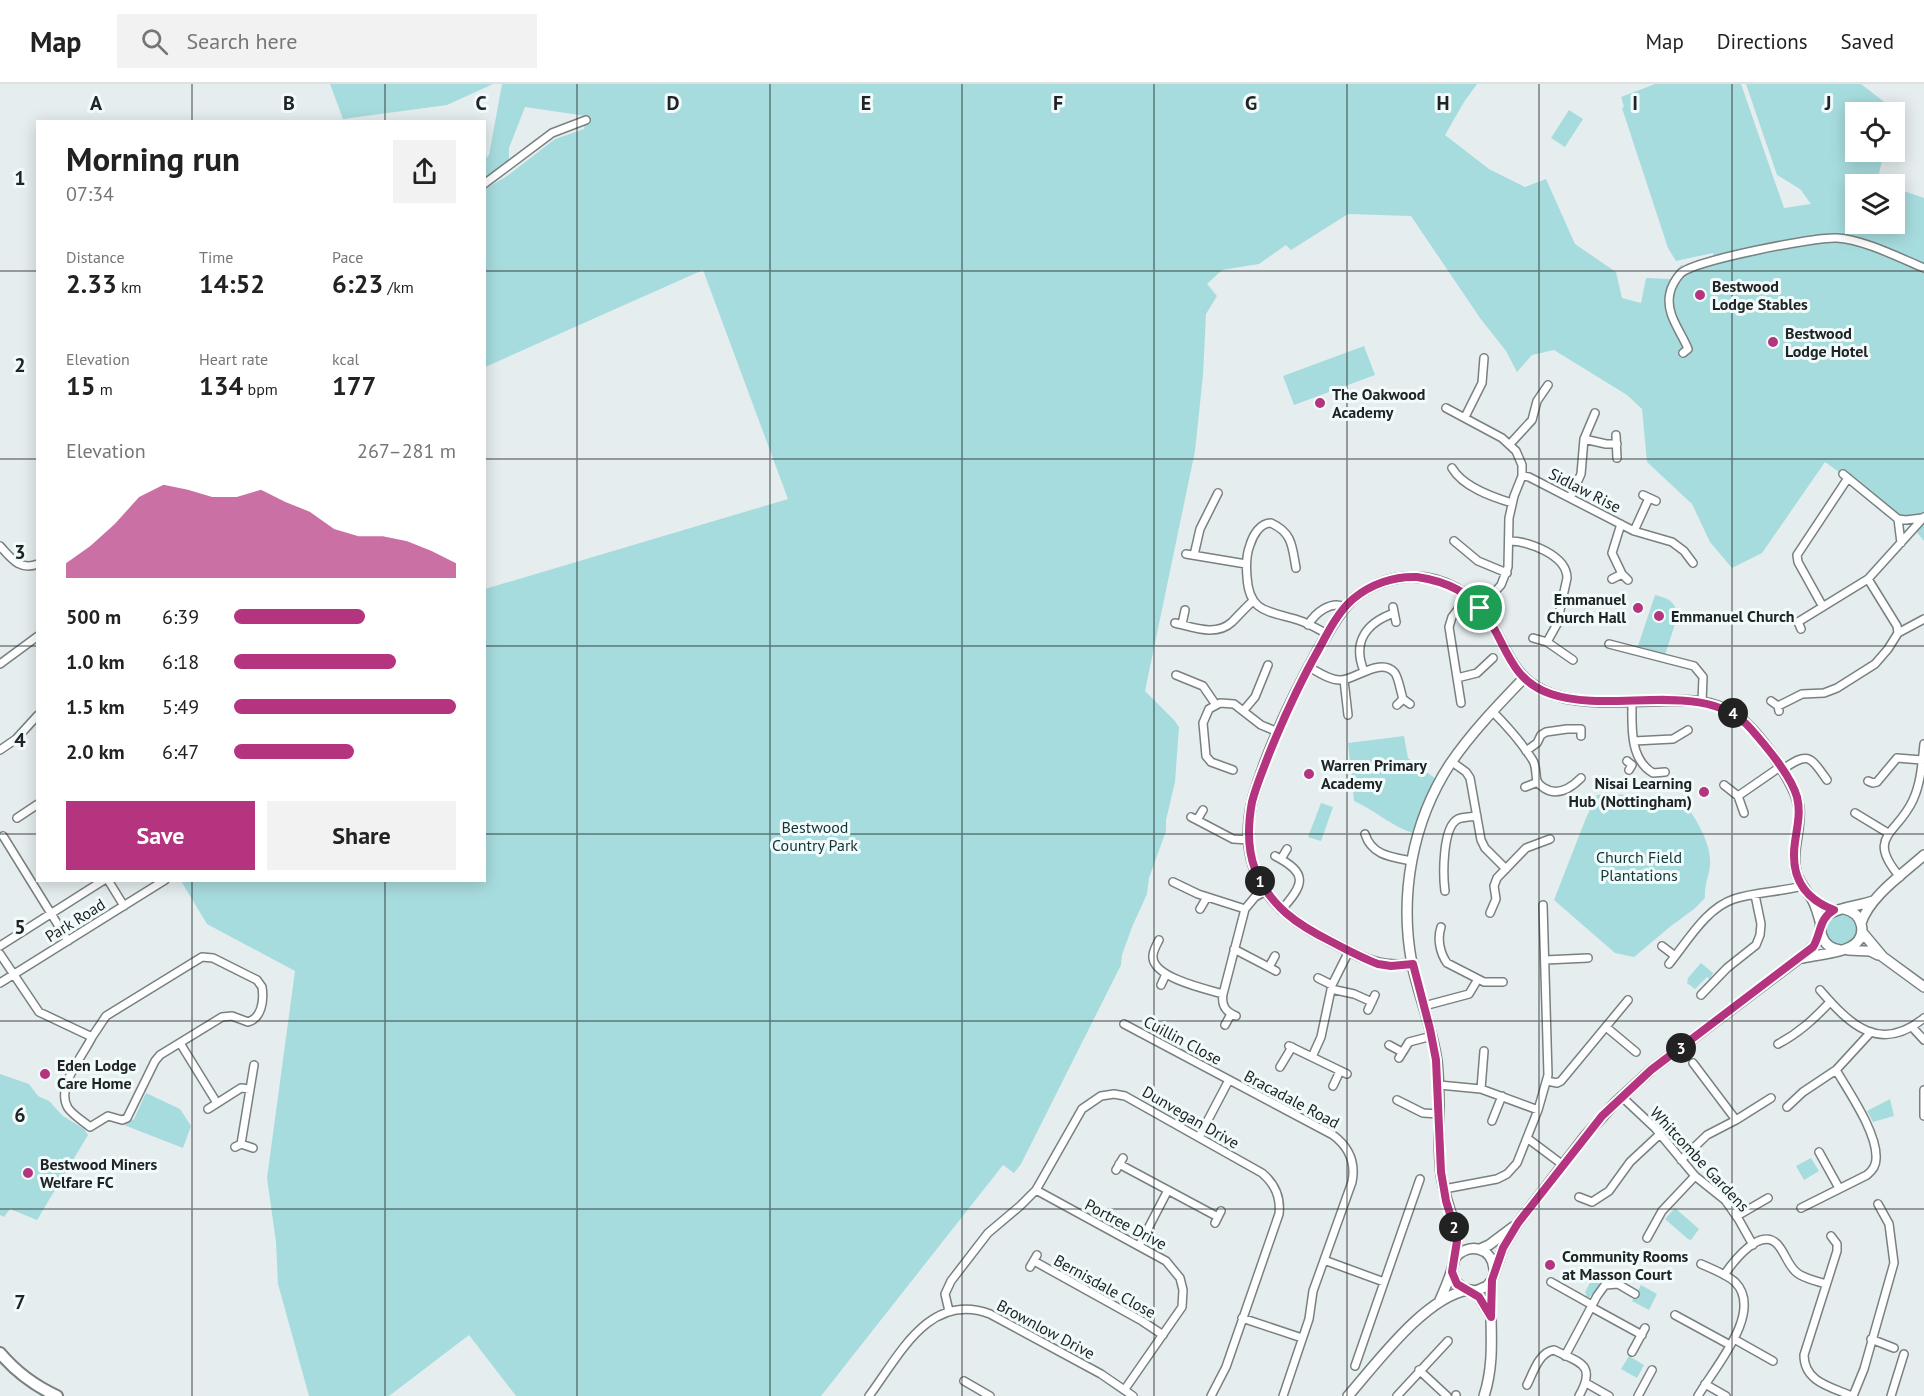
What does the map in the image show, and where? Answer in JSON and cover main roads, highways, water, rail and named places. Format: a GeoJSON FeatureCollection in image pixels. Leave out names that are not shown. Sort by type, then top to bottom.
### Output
{"type":"FeatureCollection","features":[{"type":"Feature","properties":{"kind":"main road"},"geometry":{"type":"LineString","coordinates":[[0,1353],[21,1374],[57,1396]]}},
{"type":"Feature","properties":{"kind":"place","name":"Bestwood Lodge Stables"},"geometry":{"type":"Point","coordinates":[1700,295]}},
{"type":"Feature","properties":{"kind":"place","name":"Bestwood Lodge Hotel"},"geometry":{"type":"Point","coordinates":[1773,342]}},
{"type":"Feature","properties":{"kind":"place","name":"The Oakwood Academy"},"geometry":{"type":"Point","coordinates":[1320,403]}},
{"type":"Feature","properties":{"kind":"place","name":"Emmanuel Church Hall"},"geometry":{"type":"Point","coordinates":[1638,608]}},
{"type":"Feature","properties":{"kind":"place","name":"Emmanuel Church"},"geometry":{"type":"Point","coordinates":[1659,616]}},
{"type":"Feature","properties":{"kind":"place","name":"Warren Primary Academy"},"geometry":{"type":"Point","coordinates":[1309,774]}},
{"type":"Feature","properties":{"kind":"place","name":"Nisai Learning Hub (Nottingham)"},"geometry":{"type":"Point","coordinates":[1704,792]}},
{"type":"Feature","properties":{"kind":"place","name":"Eden Lodge Care Home"},"geometry":{"type":"Point","coordinates":[45,1074]}},
{"type":"Feature","properties":{"kind":"place","name":"Bestwood Miners Welfare FC"},"geometry":{"type":"Point","coordinates":[28,1173]}},
{"type":"Feature","properties":{"kind":"place","name":"Community Rooms at Masson Court"},"geometry":{"type":"Point","coordinates":[1550,1265]}},
{"type":"Feature","properties":{"kind":"park label","name":"Bestwood Country Park"},"geometry":{"type":"Point","coordinates":[815,836]}},
{"type":"Feature","properties":{"kind":"park label","name":"Church Field Plantations"},"geometry":{"type":"Point","coordinates":[1639,866]}}]}
